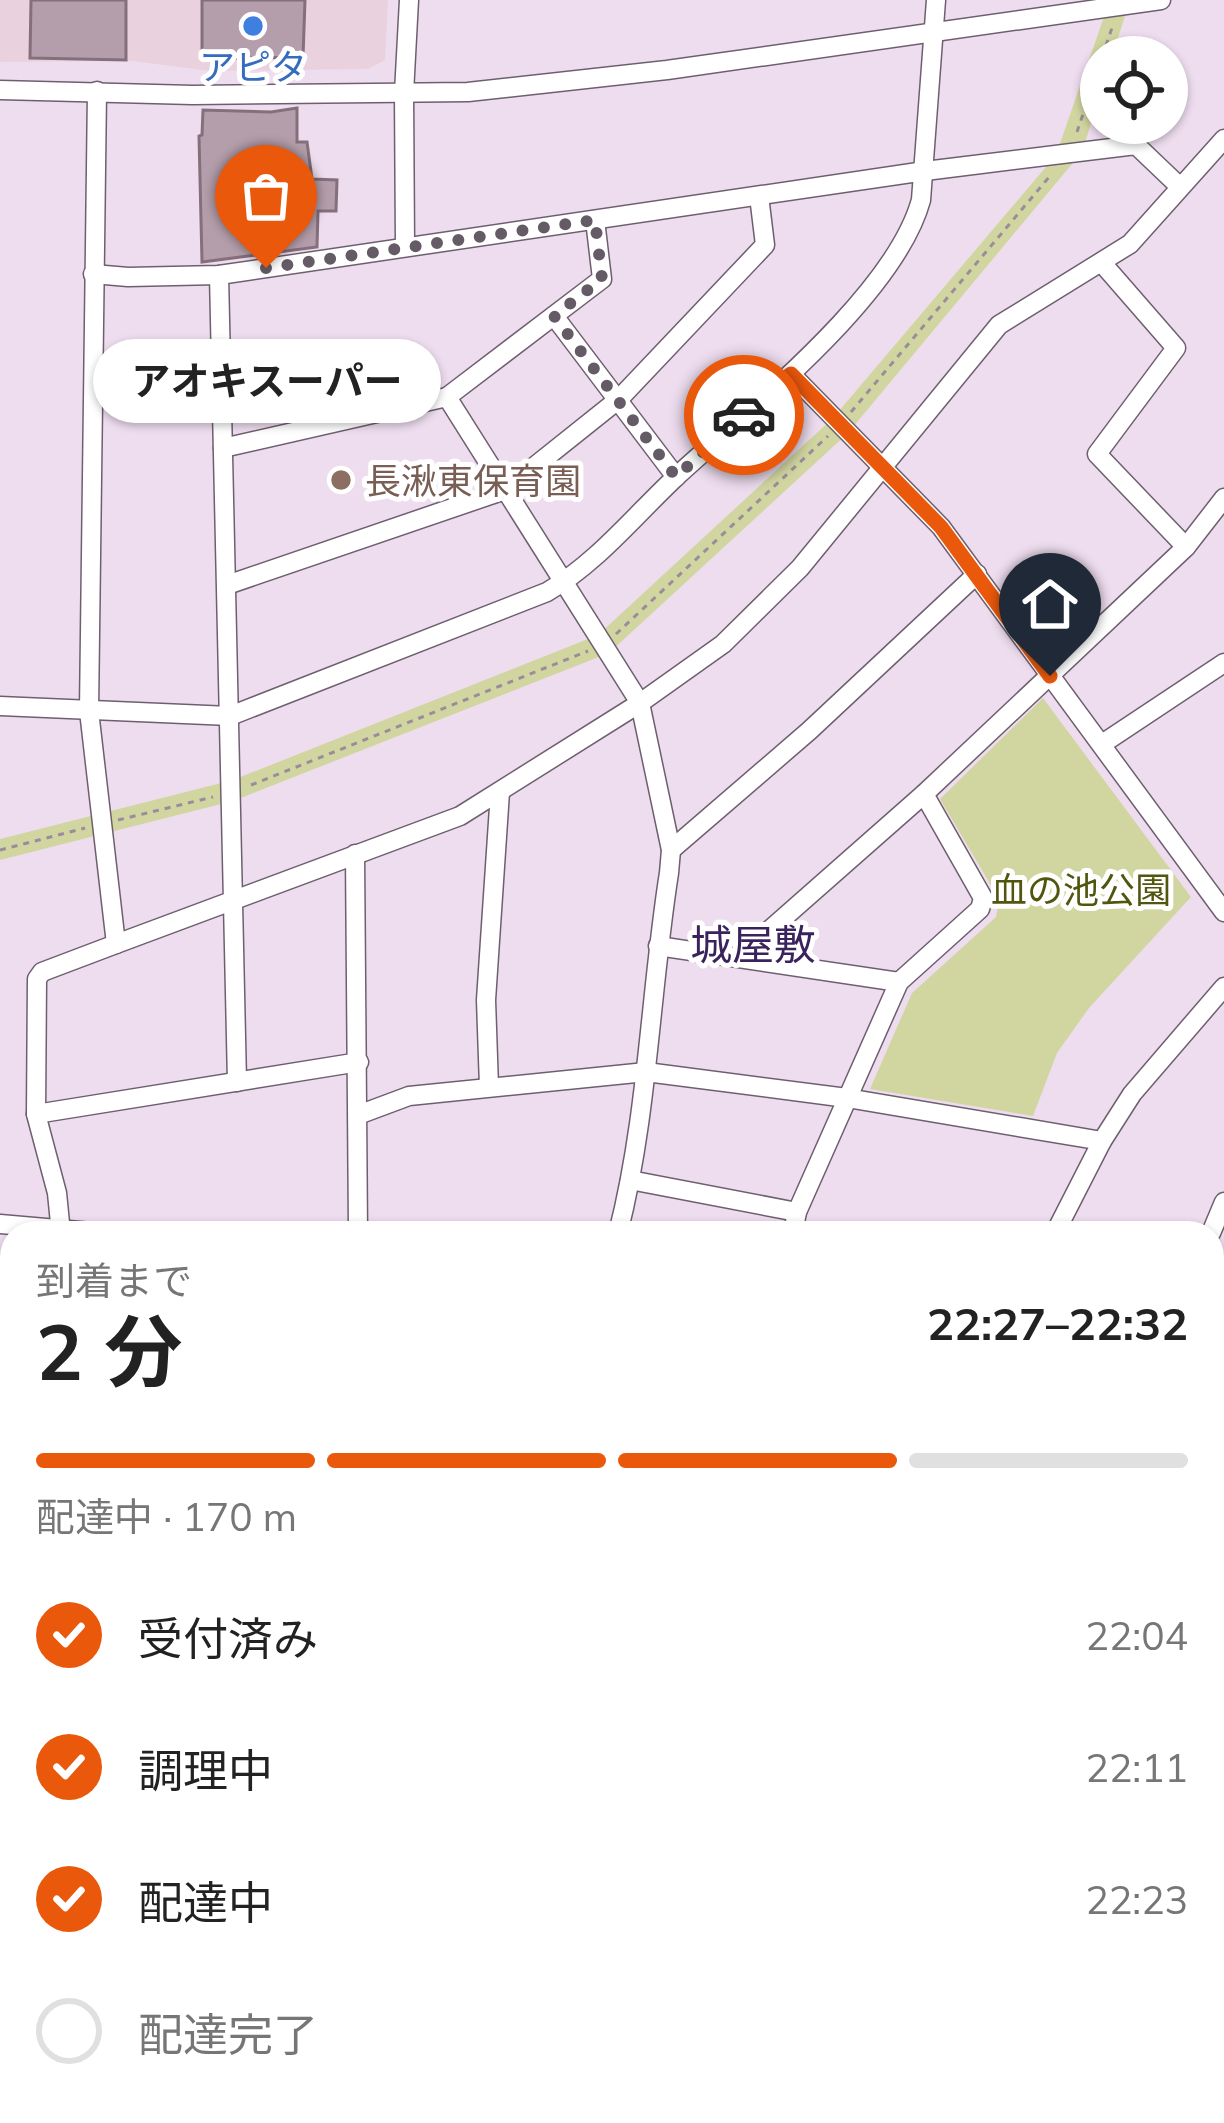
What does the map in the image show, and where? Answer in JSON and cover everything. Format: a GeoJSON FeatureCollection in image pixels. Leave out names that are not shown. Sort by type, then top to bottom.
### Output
{"type":"FeatureCollection","features":[{"type":"Feature","properties":{"kind":"street"},"geometry":{"type":"LineString","coordinates":[[405,248],[409,0]]}},
{"type":"Feature","properties":{"kind":"street"},"geometry":{"type":"LineString","coordinates":[[0,706],[230,716],[579,573],[676,477],[791,374],[901,249],[915,225],[925,171],[937,0]]}},
{"type":"Feature","properties":{"kind":"street"},"geometry":{"type":"LineString","coordinates":[[0,90],[193,95],[468,92],[566,83],[1161,0]]}},
{"type":"Feature","properties":{"kind":"street"},"geometry":{"type":"LineString","coordinates":[[98,91],[89,711],[116,944]]}},
{"type":"Feature","properties":{"kind":"street"},"geometry":{"type":"LineString","coordinates":[[59,1221],[37,1114],[37,979],[42,972],[460,816],[640,703],[723,644],[771,598],[999,325],[1130,244],[1224,139]]}},
{"type":"Feature","properties":{"kind":"street"},"geometry":{"type":"LineString","coordinates":[[93,274],[219,275],[925,171],[1136,145],[1179,186]]}},
{"type":"Feature","properties":{"kind":"street"},"geometry":{"type":"LineString","coordinates":[[227,585],[505,490],[619,399],[765,245],[759,196]]}},
{"type":"Feature","properties":{"kind":"street"},"geometry":{"type":"LineString","coordinates":[[223,448],[447,397],[602,279],[595,220]]}},
{"type":"Feature","properties":{"kind":"street"},"geometry":{"type":"LineString","coordinates":[[1102,262],[1176,348],[1097,454],[1186,548]]}},
{"type":"Feature","properties":{"kind":"street"},"geometry":{"type":"LineString","coordinates":[[219,275],[237,1082]]}},
{"type":"Feature","properties":{"kind":"street"},"geometry":{"type":"LineString","coordinates":[[554,316],[676,477]]}},
{"type":"Feature","properties":{"kind":"street"},"geometry":{"type":"LineString","coordinates":[[791,374],[941,527],[1224,912]]}},
{"type":"Feature","properties":{"kind":"street"},"geometry":{"type":"LineString","coordinates":[[447,397],[640,703],[671,850],[646,1072],[621,1221]]}},
{"type":"Feature","properties":{"kind":"street"},"geometry":{"type":"LineString","coordinates":[[739,957],[924,794],[1186,548],[1224,498]]}},
{"type":"Feature","properties":{"kind":"street"},"geometry":{"type":"LineString","coordinates":[[671,850],[977,574]]}},
{"type":"Feature","properties":{"kind":"street"},"geometry":{"type":"LineString","coordinates":[[1102,744],[1224,663]]}},
{"type":"Feature","properties":{"kind":"street"},"geometry":{"type":"LineString","coordinates":[[489,1087],[485,1000],[500,792]]}},
{"type":"Feature","properties":{"kind":"street"},"geometry":{"type":"LineString","coordinates":[[795,1221],[899,982],[980,909],[983,898],[924,794]]}},
{"type":"Feature","properties":{"kind":"street"},"geometry":{"type":"LineString","coordinates":[[355,854],[358,1221]]}},
{"type":"Feature","properties":{"kind":"street"},"geometry":{"type":"LineString","coordinates":[[658,946],[899,982]]}},
{"type":"Feature","properties":{"kind":"street"},"geometry":{"type":"LineString","coordinates":[[1061,1221],[1132,1094],[1224,987]]}},
{"type":"Feature","properties":{"kind":"street"},"geometry":{"type":"LineString","coordinates":[[37,1114],[359,1062]]}},
{"type":"Feature","properties":{"kind":"street"},"geometry":{"type":"LineString","coordinates":[[358,1115],[409,1096],[646,1072],[848,1098],[1102,1141]]}},
{"type":"Feature","properties":{"kind":"street"},"geometry":{"type":"LineString","coordinates":[[630,1180],[797,1213]]}},
{"type":"Feature","properties":{"kind":"path"},"geometry":{"type":"LineString","coordinates":[[1109,36],[1119,6]]}},
{"type":"Feature","properties":{"kind":"shaded area"},"geometry":{"type":"Polygon","coordinates":[[[0,0],[388,0],[385,60],[368,69],[210,71],[132,61],[0,62],[0,0]]]}},
{"type":"Feature","properties":{"kind":"green space"},"geometry":{"type":"Polygon","coordinates":[[[1130,0],[1119,36],[1097,36],[1107,8],[1130,0]]]}},
{"type":"Feature","properties":{"kind":"green space"},"geometry":{"type":"Polygon","coordinates":[[[1080,86],[1082,152],[848,433],[609,653],[233,801],[0,860],[0,839],[233,780],[598,635],[833,418],[1056,155],[1080,86]]]}},
{"type":"Feature","properties":{"kind":"green space","name":"血の池公園"},"geometry":{"type":"Polygon","coordinates":[[[1043,698],[1191,897],[1089,1008],[1057,1053],[1033,1116],[870,1089],[912,993],[996,917],[999,899],[940,799],[1043,698]]]}},
{"type":"Feature","properties":{"kind":"building"},"geometry":{"type":"Polygon","coordinates":[[[31,0],[126,0],[126,60],[30,58],[31,0]]]}},
{"type":"Feature","properties":{"kind":"building"},"geometry":{"type":"Polygon","coordinates":[[[202,0],[305,0],[303,57],[202,59],[202,0]]]}},
{"type":"Feature","properties":{"kind":"building"},"geometry":{"type":"Polygon","coordinates":[[[297,108],[297,142],[307,142],[312,179],[337,180],[336,211],[318,211],[317,247],[202,262],[199,136],[203,110],[297,108]]]}},
{"type":"Feature","properties":{"kind":"way so far"},"geometry":{"type":"LineString","coordinates":[[266,268],[595,220],[602,279],[554,316],[676,477],[744,415]]}},
{"type":"Feature","properties":{"kind":"place","name":"アピタ"},"geometry":{"type":"Point","coordinates":[253,26]}},
{"type":"Feature","properties":{"kind":"place","name":"アオキスーパー"},"geometry":{"type":"Point","coordinates":[266,268]}},
{"type":"Feature","properties":{"kind":"place","name":"長湫東保育園"},"geometry":{"type":"Point","coordinates":[341,480]}},
{"type":"Feature","properties":{"kind":"district","name":"城屋敷"},"geometry":{"type":"Point","coordinates":[753,944]}},
{"type":"Feature","properties":{"kind":"route"},"geometry":{"type":"LineString","coordinates":[[744,415],[791,374],[941,527],[1050,676]]}}]}
